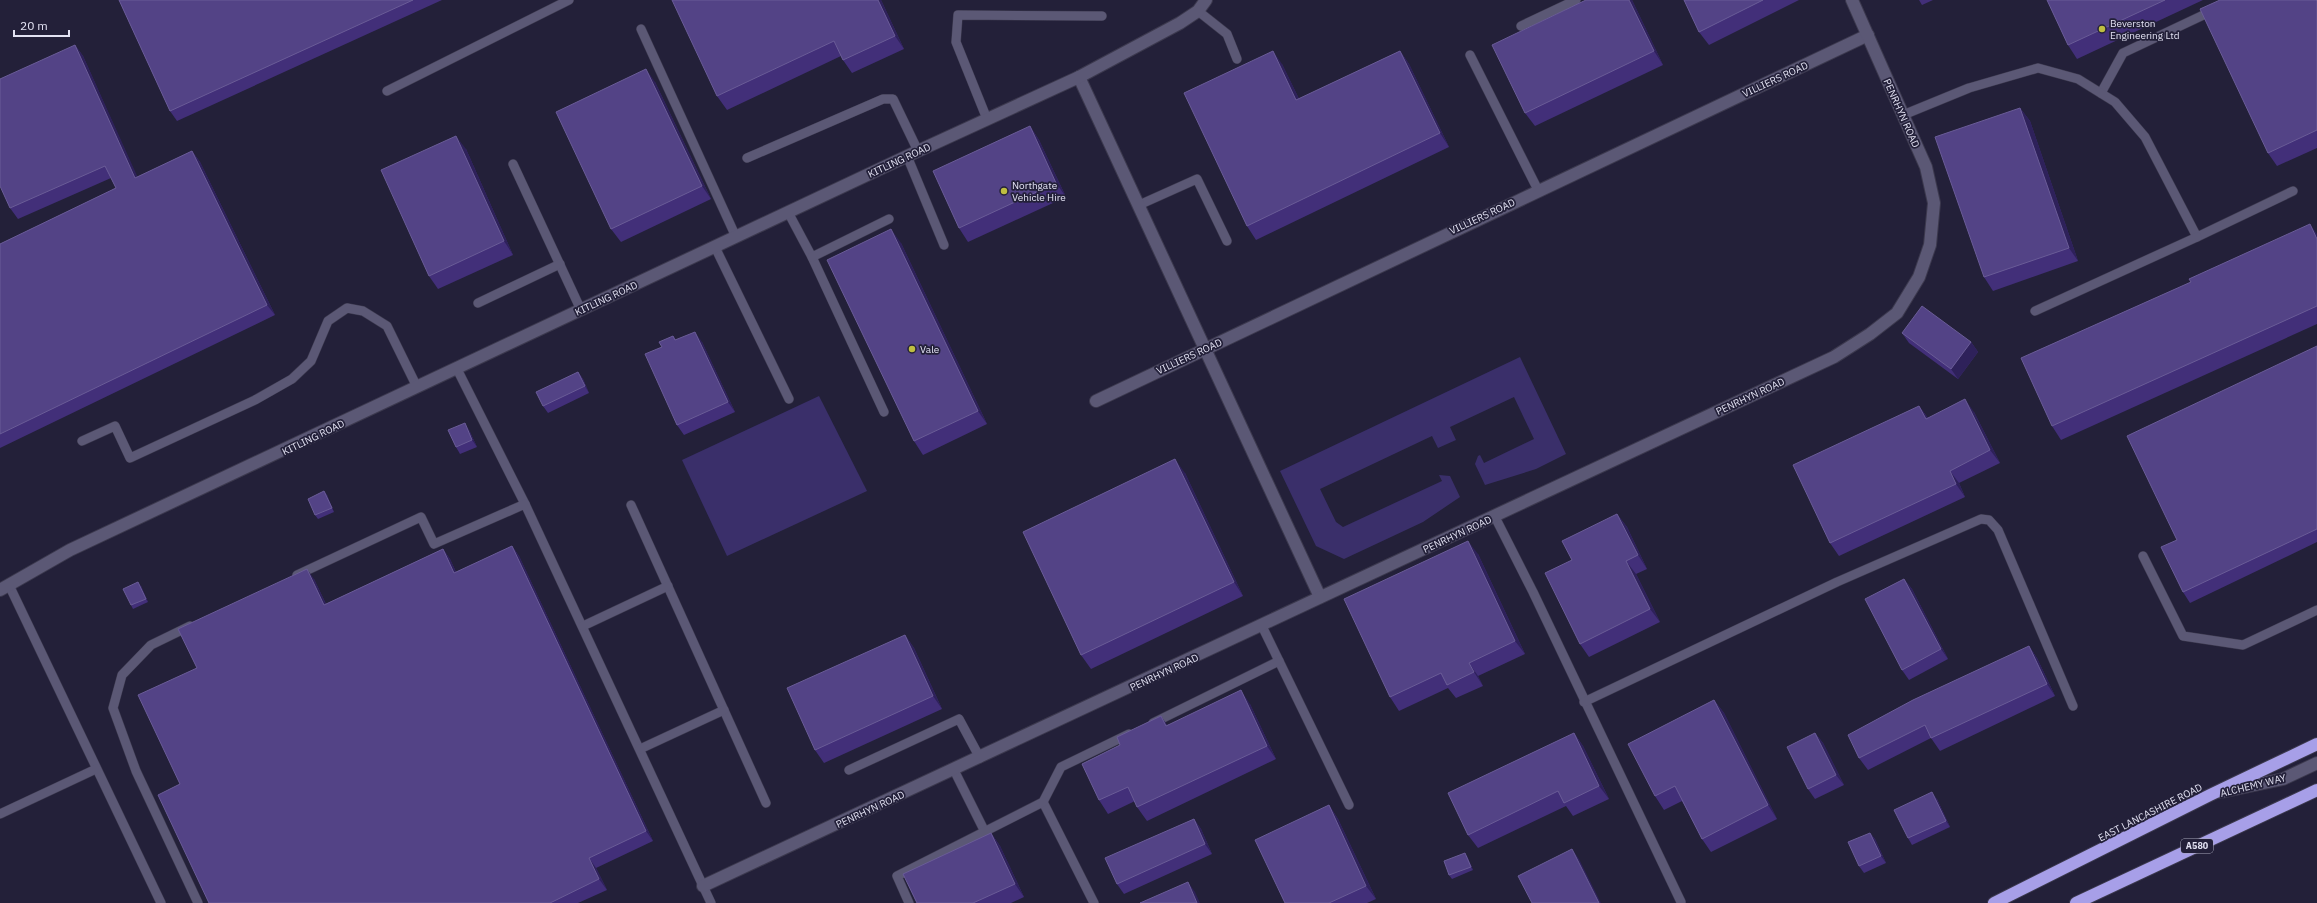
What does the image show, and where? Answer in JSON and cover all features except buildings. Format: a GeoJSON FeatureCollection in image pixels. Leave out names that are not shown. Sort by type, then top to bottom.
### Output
{"type":"FeatureCollection","features":[{"type":"Feature","properties":{"kind":"highway","name":"EAST LANCASHIRE ROAD"},"geometry":{"type":"LineString","coordinates":[[1994,903],[2210,795],[2317,744]]}},
{"type":"Feature","properties":{"kind":"highway","name":"A580"},"geometry":{"type":"LineString","coordinates":[[2076,903],[2317,790]]}},
{"type":"Feature","properties":{"kind":"street","name":"KITLING ROAD"},"geometry":{"type":"LineString","coordinates":[[4,588],[70,550],[458,369],[912,153],[1079,77],[1180,23],[1198,11],[1206,0]]}},
{"type":"Feature","properties":{"kind":"street","name":"PENRHYN ROAD"},"geometry":{"type":"LineString","coordinates":[[703,886],[980,758],[1262,626],[1320,597],[1495,517],[1834,357],[1870,334],[1897,313],[1921,271],[1930,245],[1934,203],[1926,167],[1852,0]]}},
{"type":"Feature","properties":{"kind":"street","name":"VILLIERS ROAD"},"geometry":{"type":"LineString","coordinates":[[1096,401],[1204,348],[1868,35]]}},
{"type":"Feature","properties":{"kind":"street"},"geometry":{"type":"LineString","coordinates":[[1079,77],[1320,597]]}},
{"type":"Feature","properties":{"kind":"street","name":"ALCHEMY WAY"},"geometry":{"type":"LineString","coordinates":[[2210,795],[2283,779],[2317,763]]}},
{"type":"Feature","properties":{"kind":"lane"},"geometry":{"type":"LineString","coordinates":[[387,91],[569,0]]}},
{"type":"Feature","properties":{"kind":"lane"},"geometry":{"type":"LineString","coordinates":[[1521,26],[1576,0]]}},
{"type":"Feature","properties":{"kind":"lane"},"geometry":{"type":"LineString","coordinates":[[2101,93],[2123,53],[2224,5]]}},
{"type":"Feature","properties":{"kind":"lane"},"geometry":{"type":"LineString","coordinates":[[1198,11],[1227,34],[1237,59]]}},
{"type":"Feature","properties":{"kind":"lane"},"geometry":{"type":"LineString","coordinates":[[986,119],[956,42],[958,15],[1102,16]]}},
{"type":"Feature","properties":{"kind":"lane"},"geometry":{"type":"LineString","coordinates":[[641,29],[736,237]]}},
{"type":"Feature","properties":{"kind":"lane"},"geometry":{"type":"LineString","coordinates":[[1470,55],[1538,190]]}},
{"type":"Feature","properties":{"kind":"lane"},"geometry":{"type":"LineString","coordinates":[[1903,115],[1969,88],[2038,68],[2078,79],[2115,102],[2145,137],[2197,237]]}},
{"type":"Feature","properties":{"kind":"lane"},"geometry":{"type":"LineString","coordinates":[[747,158],[883,99],[893,99],[944,244]]}},
{"type":"Feature","properties":{"kind":"lane"},"geometry":{"type":"LineString","coordinates":[[513,164],[581,310]]}},
{"type":"Feature","properties":{"kind":"lane"},"geometry":{"type":"LineString","coordinates":[[1139,205],[1197,179],[1227,241]]}},
{"type":"Feature","properties":{"kind":"lane"},"geometry":{"type":"LineString","coordinates":[[2035,311],[2197,237],[2293,191]]}},
{"type":"Feature","properties":{"kind":"lane"},"geometry":{"type":"LineString","coordinates":[[788,212],[812,257],[884,412]]}},
{"type":"Feature","properties":{"kind":"lane"},"geometry":{"type":"LineString","coordinates":[[812,257],[888,219]]}},
{"type":"Feature","properties":{"kind":"lane"},"geometry":{"type":"LineString","coordinates":[[715,247],[789,399]]}},
{"type":"Feature","properties":{"kind":"lane"},"geometry":{"type":"LineString","coordinates":[[478,303],[560,264]]}},
{"type":"Feature","properties":{"kind":"lane"},"geometry":{"type":"LineString","coordinates":[[82,442],[115,426],[130,458],[255,400],[292,379],[311,362],[328,321],[347,308],[363,311],[387,326],[418,387]]}},
{"type":"Feature","properties":{"kind":"lane"},"geometry":{"type":"LineString","coordinates":[[458,369],[525,504],[583,626],[711,903]]}},
{"type":"Feature","properties":{"kind":"lane"},"geometry":{"type":"LineString","coordinates":[[286,581],[421,517],[434,544],[525,504]]}},
{"type":"Feature","properties":{"kind":"lane"},"geometry":{"type":"LineString","coordinates":[[631,505],[766,803]]}},
{"type":"Feature","properties":{"kind":"lane"},"geometry":{"type":"LineString","coordinates":[[1495,517],[1533,592],[1584,702],[1681,902]]}},
{"type":"Feature","properties":{"kind":"lane"},"geometry":{"type":"LineString","coordinates":[[1584,702],[1838,582],[1981,519],[1989,520],[1998,530],[2073,706]]}},
{"type":"Feature","properties":{"kind":"lane"},"geometry":{"type":"LineString","coordinates":[[2142,556],[2183,636],[2244,645],[2317,610]]}},
{"type":"Feature","properties":{"kind":"lane"},"geometry":{"type":"LineString","coordinates":[[583,626],[668,586]]}},
{"type":"Feature","properties":{"kind":"lane"},"geometry":{"type":"LineString","coordinates":[[4,588],[96,769],[161,903]]}},
{"type":"Feature","properties":{"kind":"lane"},"geometry":{"type":"LineString","coordinates":[[198,903],[136,771],[113,708],[122,675],[151,645],[201,621]]}},
{"type":"Feature","properties":{"kind":"lane"},"geometry":{"type":"LineString","coordinates":[[1262,626],[1349,805]]}},
{"type":"Feature","properties":{"kind":"lane"},"geometry":{"type":"LineString","coordinates":[[909,903],[897,876],[1043,802],[1061,767],[1279,661]]}},
{"type":"Feature","properties":{"kind":"lane"},"geometry":{"type":"LineString","coordinates":[[640,749],[724,710]]}},
{"type":"Feature","properties":{"kind":"lane"},"geometry":{"type":"LineString","coordinates":[[848,770],[959,719],[980,758]]}},
{"type":"Feature","properties":{"kind":"lane"},"geometry":{"type":"LineString","coordinates":[[0,814],[96,769]]}},
{"type":"Feature","properties":{"kind":"lane"},"geometry":{"type":"LineString","coordinates":[[954,770],[985,832]]}},
{"type":"Feature","properties":{"kind":"lane"},"geometry":{"type":"LineString","coordinates":[[1043,802],[1094,903]]}},
{"type":"Feature","properties":{"kind":"shaded area"},"geometry":{"type":"Polygon","coordinates":[[[1520,357],[1566,454],[1536,469],[1485,485],[1475,464],[1478,456],[1480,455],[1484,463],[1534,439],[1514,397],[1450,427],[1456,440],[1438,448],[1432,436],[1320,489],[1336,522],[1343,527],[1442,481],[1439,475],[1450,476],[1460,497],[1423,522],[1344,559],[1316,546],[1280,471],[1520,357]]]}},
{"type":"Feature","properties":{"kind":"shaded area"},"geometry":{"type":"Polygon","coordinates":[[[819,396],[867,491],[727,556],[682,460],[819,396]]]}},
{"type":"Feature","properties":{"kind":"place","name":"Beverston Engineering Ltd"},"geometry":{"type":"Point","coordinates":[2102,29]}},
{"type":"Feature","properties":{"kind":"place","name":"Northgate Vehicle Hire"},"geometry":{"type":"Point","coordinates":[1004,191]}},
{"type":"Feature","properties":{"kind":"place","name":"Vale"},"geometry":{"type":"Point","coordinates":[912,349]}}]}
